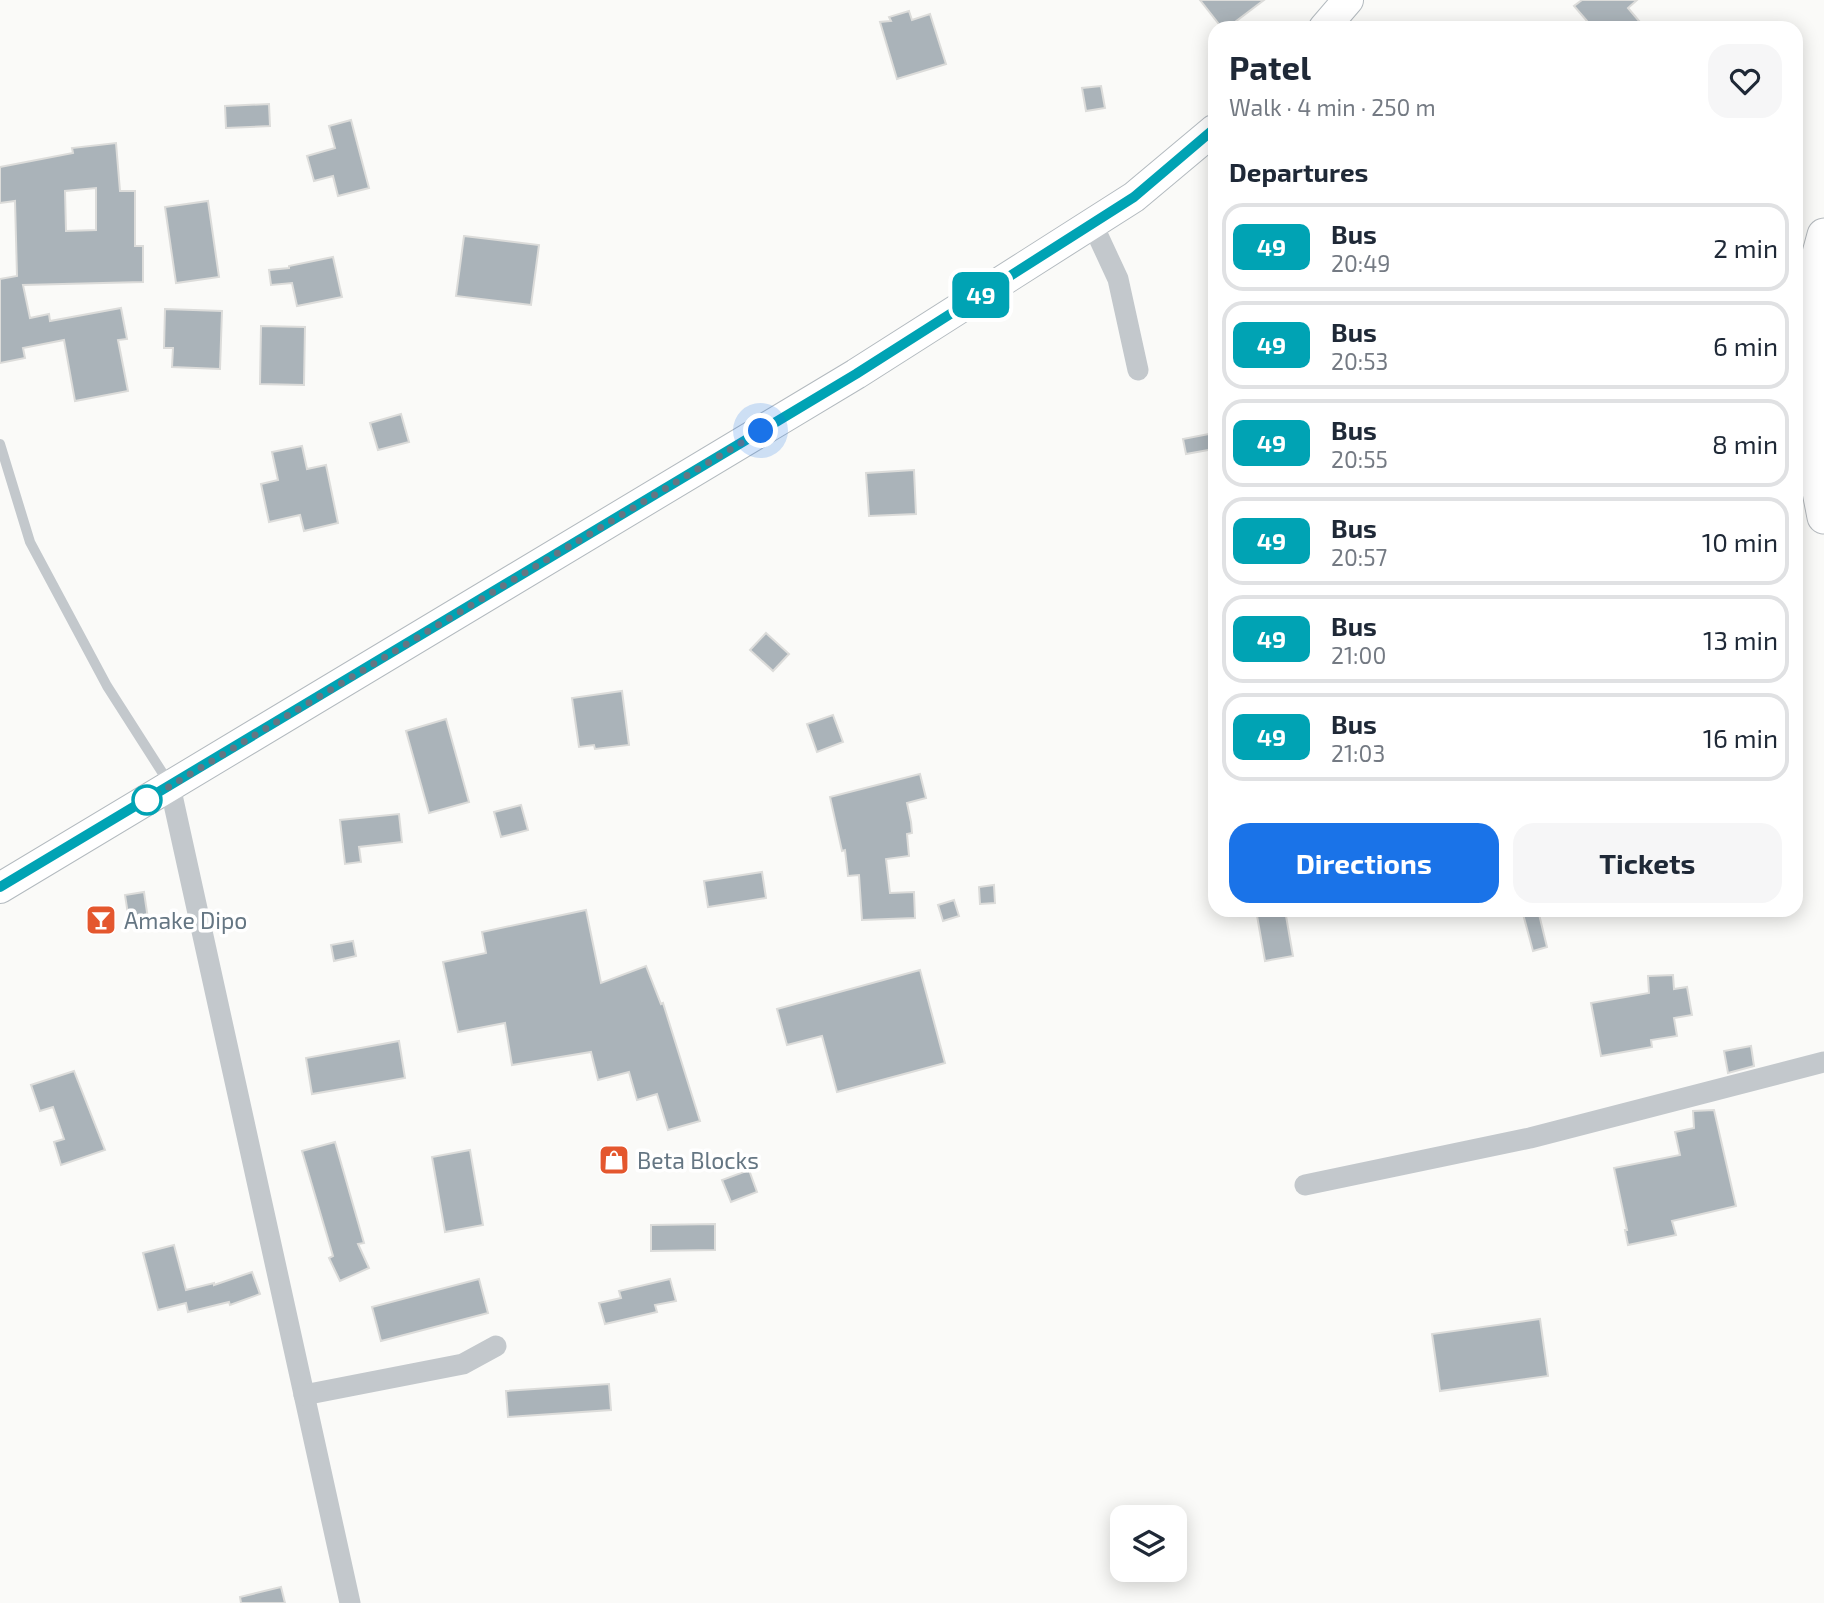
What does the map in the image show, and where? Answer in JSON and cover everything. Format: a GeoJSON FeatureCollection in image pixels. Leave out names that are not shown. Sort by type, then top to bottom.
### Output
{"type":"FeatureCollection","features":[{"type":"Feature","properties":{"kind":"main road"},"geometry":{"type":"LineString","coordinates":[[1330,21],[1348,0]]}},
{"type":"Feature","properties":{"kind":"main road"},"geometry":{"type":"LineString","coordinates":[[0,888],[856,374],[1134,197],[1208,135]]}},
{"type":"Feature","properties":{"kind":"main road"},"geometry":{"type":"LineString","coordinates":[[1824,236],[1813,276],[1809,440],[1824,517]]}},
{"type":"Feature","properties":{"kind":"street"},"geometry":{"type":"LineString","coordinates":[[1092,223],[1118,279],[1138,370]]}},
{"type":"Feature","properties":{"kind":"street"},"geometry":{"type":"LineString","coordinates":[[170,786],[350,1603]]}},
{"type":"Feature","properties":{"kind":"street"},"geometry":{"type":"LineString","coordinates":[[1305,1185],[1530,1138],[1824,1062]]}},
{"type":"Feature","properties":{"kind":"street"},"geometry":{"type":"LineString","coordinates":[[304,1395],[463,1364],[495,1346]]}},
{"type":"Feature","properties":{"kind":"lane"},"geometry":{"type":"LineString","coordinates":[[0,444],[30,541],[107,686],[170,786]]}},
{"type":"Feature","properties":{"kind":"building"},"geometry":{"type":"Polygon","coordinates":[[[1200,0],[1264,0],[1236,21],[1216,21],[1200,0]]]}},
{"type":"Feature","properties":{"kind":"building"},"geometry":{"type":"Polygon","coordinates":[[[1582,0],[1637,0],[1628,8],[1639,21],[1587,21],[1574,6],[1582,0]]]}},
{"type":"Feature","properties":{"kind":"building"},"geometry":{"type":"Polygon","coordinates":[[[909,11],[912,20],[930,14],[946,64],[897,79],[880,22],[891,21],[889,17],[909,11]]]}},
{"type":"Feature","properties":{"kind":"building"},"geometry":{"type":"Polygon","coordinates":[[[1101,86],[1105,108],[1086,111],[1082,88],[1101,86]]]}},
{"type":"Feature","properties":{"kind":"building"},"geometry":{"type":"Polygon","coordinates":[[[269,104],[270,126],[226,128],[225,106],[269,104]]]}},
{"type":"Feature","properties":{"kind":"building"},"geometry":{"type":"Polygon","coordinates":[[[351,120],[369,188],[338,196],[333,176],[314,181],[307,156],[335,148],[329,126],[351,120]]]}},
{"type":"Feature","properties":{"kind":"building"},"geometry":{"type":"Polygon","coordinates":[[[116,143],[120,191],[135,191],[135,246],[143,246],[143,282],[23,285],[30,318],[49,314],[50,321],[121,308],[127,339],[118,340],[128,391],[75,401],[64,340],[23,348],[25,358],[0,363],[0,279],[17,276],[15,201],[0,203],[0,167],[73,153],[72,148],[116,143]],[[96,188],[65,191],[66,231],[96,230],[96,188]]]}},
{"type":"Feature","properties":{"kind":"building"},"geometry":{"type":"Polygon","coordinates":[[[208,201],[219,277],[176,283],[165,207],[208,201]]]}},
{"type":"Feature","properties":{"kind":"building"},"geometry":{"type":"Polygon","coordinates":[[[464,236],[539,245],[531,305],[456,296],[464,236]]]}},
{"type":"Feature","properties":{"kind":"building"},"geometry":{"type":"Polygon","coordinates":[[[333,257],[342,297],[297,306],[292,283],[271,285],[269,270],[333,257]]]}},
{"type":"Feature","properties":{"kind":"building"},"geometry":{"type":"Polygon","coordinates":[[[165,309],[222,311],[220,369],[172,367],[173,348],[164,348],[165,309]]]}},
{"type":"Feature","properties":{"kind":"building"},"geometry":{"type":"Polygon","coordinates":[[[261,326],[305,327],[304,385],[260,384],[261,326]]]}},
{"type":"Feature","properties":{"kind":"building"},"geometry":{"type":"Polygon","coordinates":[[[401,414],[409,442],[378,450],[370,423],[401,414]]]}},
{"type":"Feature","properties":{"kind":"building"},"geometry":{"type":"Polygon","coordinates":[[[1208,434],[1208,450],[1186,454],[1183,439],[1208,434]]]}},
{"type":"Feature","properties":{"kind":"building"},"geometry":{"type":"Polygon","coordinates":[[[302,446],[307,469],[326,465],[338,523],[304,531],[300,515],[269,522],[261,484],[278,480],[272,452],[302,446]]]}},
{"type":"Feature","properties":{"kind":"building"},"geometry":{"type":"Polygon","coordinates":[[[914,470],[916,514],[869,516],[866,473],[914,470]]]}},
{"type":"Feature","properties":{"kind":"building"},"geometry":{"type":"Polygon","coordinates":[[[766,633],[789,654],[773,671],[750,650],[766,633]]]}},
{"type":"Feature","properties":{"kind":"building"},"geometry":{"type":"Polygon","coordinates":[[[622,691],[629,745],[595,749],[594,745],[579,747],[572,698],[622,691]]]}},
{"type":"Feature","properties":{"kind":"building"},"geometry":{"type":"Polygon","coordinates":[[[833,715],[843,742],[817,752],[807,724],[833,715]]]}},
{"type":"Feature","properties":{"kind":"building"},"geometry":{"type":"Polygon","coordinates":[[[446,719],[469,802],[429,813],[406,731],[446,719]]]}},
{"type":"Feature","properties":{"kind":"building"},"geometry":{"type":"Polygon","coordinates":[[[920,774],[926,798],[907,803],[912,833],[907,834],[909,856],[886,859],[890,893],[914,892],[915,918],[862,920],[859,875],[848,876],[845,850],[842,851],[830,797],[920,774]]]}},
{"type":"Feature","properties":{"kind":"building"},"geometry":{"type":"Polygon","coordinates":[[[521,805],[528,830],[501,837],[494,812],[521,805]]]}},
{"type":"Feature","properties":{"kind":"building"},"geometry":{"type":"Polygon","coordinates":[[[399,814],[402,842],[359,847],[361,862],[345,864],[340,820],[399,814]]]}},
{"type":"Feature","properties":{"kind":"building"},"geometry":{"type":"Polygon","coordinates":[[[762,872],[766,898],[708,907],[704,881],[762,872]]]}},
{"type":"Feature","properties":{"kind":"building"},"geometry":{"type":"Polygon","coordinates":[[[994,885],[995,903],[980,904],[979,887],[994,885]]]}},
{"type":"Feature","properties":{"kind":"building"},"geometry":{"type":"Polygon","coordinates":[[[144,892],[148,919],[129,921],[125,895],[144,892]]]}},
{"type":"Feature","properties":{"kind":"building"},"geometry":{"type":"Polygon","coordinates":[[[954,900],[959,916],[943,921],[938,905],[954,900]]]}},
{"type":"Feature","properties":{"kind":"building"},"geometry":{"type":"Polygon","coordinates":[[[586,910],[601,983],[646,966],[661,1004],[663,1003],[700,1121],[668,1130],[657,1094],[637,1100],[629,1072],[598,1080],[591,1052],[512,1065],[505,1023],[458,1032],[443,962],[486,953],[482,932],[586,910]]]}},
{"type":"Feature","properties":{"kind":"building"},"geometry":{"type":"Polygon","coordinates":[[[1257,917],[1286,917],[1293,956],[1265,961],[1257,917]]]}},
{"type":"Feature","properties":{"kind":"building"},"geometry":{"type":"Polygon","coordinates":[[[1524,917],[1540,917],[1547,947],[1533,951],[1524,917]]]}},
{"type":"Feature","properties":{"kind":"building"},"geometry":{"type":"Polygon","coordinates":[[[353,941],[356,956],[334,961],[331,945],[353,941]]]}},
{"type":"Feature","properties":{"kind":"building"},"geometry":{"type":"Polygon","coordinates":[[[920,970],[945,1063],[837,1092],[822,1036],[787,1045],[777,1009],[920,970]]]}},
{"type":"Feature","properties":{"kind":"building"},"geometry":{"type":"Polygon","coordinates":[[[1673,975],[1674,989],[1687,987],[1692,1015],[1674,1018],[1677,1036],[1651,1040],[1652,1047],[1601,1056],[1591,1003],[1649,993],[1648,976],[1673,975]]]}},
{"type":"Feature","properties":{"kind":"building"},"geometry":{"type":"Polygon","coordinates":[[[399,1041],[405,1078],[312,1094],[306,1058],[399,1041]]]}},
{"type":"Feature","properties":{"kind":"building"},"geometry":{"type":"Polygon","coordinates":[[[1751,1046],[1754,1066],[1728,1073],[1724,1051],[1751,1046]]]}},
{"type":"Feature","properties":{"kind":"building"},"geometry":{"type":"Polygon","coordinates":[[[74,1071],[105,1150],[61,1165],[54,1142],[64,1139],[53,1107],[40,1111],[31,1085],[74,1071]]]}},
{"type":"Feature","properties":{"kind":"building"},"geometry":{"type":"Polygon","coordinates":[[[1714,1110],[1736,1206],[1672,1221],[1676,1235],[1628,1245],[1614,1168],[1680,1155],[1675,1132],[1694,1128],[1693,1111],[1714,1110]]]}},
{"type":"Feature","properties":{"kind":"building"},"geometry":{"type":"Polygon","coordinates":[[[335,1142],[364,1243],[358,1244],[369,1268],[340,1281],[329,1258],[333,1256],[302,1151],[335,1142]]]}},
{"type":"Feature","properties":{"kind":"building"},"geometry":{"type":"Polygon","coordinates":[[[470,1150],[483,1225],[445,1232],[432,1157],[470,1150]]]}},
{"type":"Feature","properties":{"kind":"building"},"geometry":{"type":"Polygon","coordinates":[[[749,1170],[757,1192],[731,1202],[722,1180],[749,1170]]]}},
{"type":"Feature","properties":{"kind":"building"},"geometry":{"type":"Polygon","coordinates":[[[715,1224],[715,1250],[651,1251],[651,1225],[715,1224]]]}},
{"type":"Feature","properties":{"kind":"building"},"geometry":{"type":"Polygon","coordinates":[[[174,1245],[186,1290],[214,1285],[252,1272],[260,1294],[230,1305],[229,1302],[188,1312],[186,1303],[158,1310],[143,1253],[174,1245]]]}},
{"type":"Feature","properties":{"kind":"building"},"geometry":{"type":"Polygon","coordinates":[[[479,1279],[488,1313],[381,1341],[372,1307],[479,1279]]]}},
{"type":"Feature","properties":{"kind":"building"},"geometry":{"type":"Polygon","coordinates":[[[670,1279],[676,1301],[655,1305],[657,1312],[605,1324],[599,1303],[621,1298],[619,1291],[670,1279]]]}},
{"type":"Feature","properties":{"kind":"building"},"geometry":{"type":"Polygon","coordinates":[[[1540,1319],[1548,1376],[1440,1391],[1432,1334],[1540,1319]]]}},
{"type":"Feature","properties":{"kind":"building"},"geometry":{"type":"Polygon","coordinates":[[[609,1384],[611,1410],[508,1417],[506,1391],[609,1384]]]}},
{"type":"Feature","properties":{"kind":"building"},"geometry":{"type":"Polygon","coordinates":[[[281,1587],[285,1603],[241,1603],[240,1597],[281,1587]]]}},
{"type":"Feature","properties":{"kind":"bus line","name":"49"},"geometry":{"type":"LineString","coordinates":[[0,887],[856,374],[1134,197],[1208,134]]}},
{"type":"Feature","properties":{"kind":"place","name":"Amake Dipo"},"geometry":{"type":"Point","coordinates":[101,920]}},
{"type":"Feature","properties":{"kind":"place","name":"Beta Blocks"},"geometry":{"type":"Point","coordinates":[614,1160]}},
{"type":"Feature","properties":{"kind":"route"},"geometry":{"type":"LineString","coordinates":[[147,800],[761,431]]}}]}
